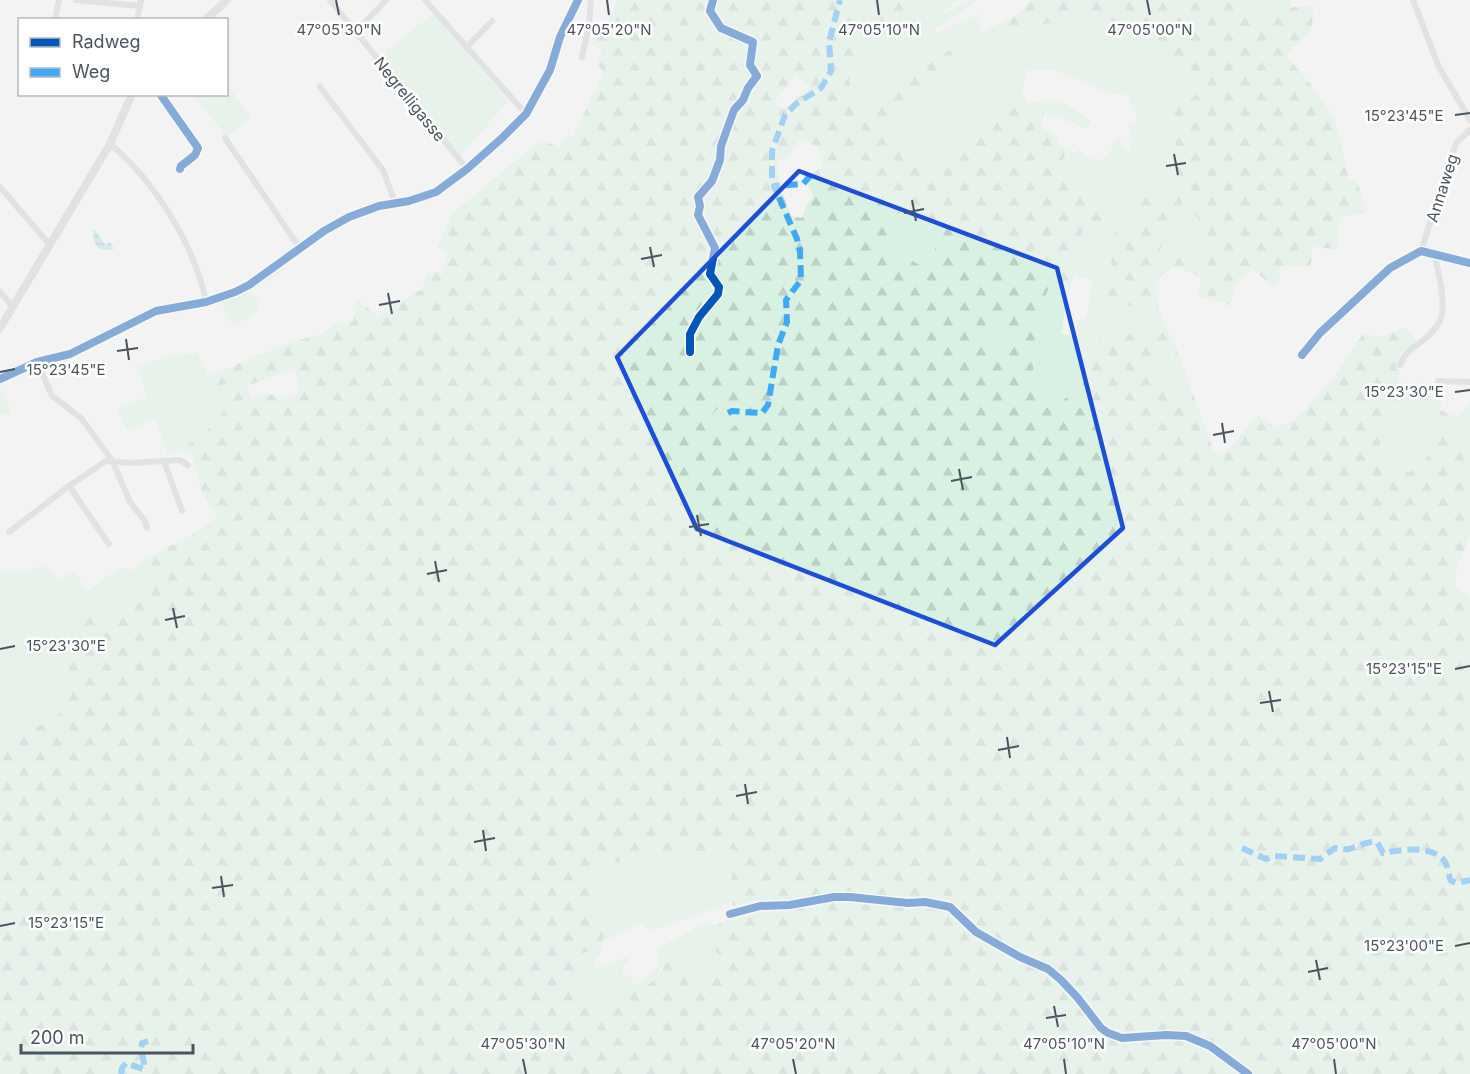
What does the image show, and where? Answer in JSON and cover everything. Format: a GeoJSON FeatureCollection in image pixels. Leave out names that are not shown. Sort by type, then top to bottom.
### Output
{"type":"FeatureCollection","features":[{"type":"Feature","properties":{"kind":"street"},"geometry":{"type":"LineString","coordinates":[[56,15],[59,0]]}},
{"type":"Feature","properties":{"kind":"street"},"geometry":{"type":"LineString","coordinates":[[76,0],[141,3],[137,18]]}},
{"type":"Feature","properties":{"kind":"street","name":"Negrelligasse"},"geometry":{"type":"LineString","coordinates":[[330,0],[467,169]]}},
{"type":"Feature","properties":{"kind":"street"},"geometry":{"type":"LineString","coordinates":[[356,32],[386,0]]}},
{"type":"Feature","properties":{"kind":"street"},"geometry":{"type":"LineString","coordinates":[[425,0],[526,114]]}},
{"type":"Feature","properties":{"kind":"street"},"geometry":{"type":"LineString","coordinates":[[0,379],[37,362],[70,354],[156,312],[223,297],[249,285],[299,247],[349,217],[379,206],[409,201],[436,192],[467,169],[526,114],[550,70],[560,37],[578,0]]}},
{"type":"Feature","properties":{"kind":"street"},"geometry":{"type":"LineString","coordinates":[[582,57],[589,25],[591,0]]}},
{"type":"Feature","properties":{"kind":"street"},"geometry":{"type":"LineString","coordinates":[[1413,0],[1439,67],[1470,120]]}},
{"type":"Feature","properties":{"kind":"street"},"geometry":{"type":"LineString","coordinates":[[208,18],[225,1]]}},
{"type":"Feature","properties":{"kind":"street"},"geometry":{"type":"LineString","coordinates":[[466,48],[492,21]]}},
{"type":"Feature","properties":{"kind":"street"},"geometry":{"type":"LineString","coordinates":[[320,87],[383,170],[395,202]]}},
{"type":"Feature","properties":{"kind":"street"},"geometry":{"type":"LineString","coordinates":[[0,327],[110,144],[129,96]]}},
{"type":"Feature","properties":{"kind":"street","name":"Annaweg"},"geometry":{"type":"LineString","coordinates":[[1421,251],[1457,141],[1470,130]]}},
{"type":"Feature","properties":{"kind":"street"},"geometry":{"type":"LineString","coordinates":[[225,138],[299,247]]}},
{"type":"Feature","properties":{"kind":"street"},"geometry":{"type":"LineString","coordinates":[[110,144],[139,172],[176,225],[195,261],[206,302]]}},
{"type":"Feature","properties":{"kind":"street"},"geometry":{"type":"LineString","coordinates":[[0,187],[50,245]]}},
{"type":"Feature","properties":{"kind":"street"},"geometry":{"type":"LineString","coordinates":[[1302,355],[1320,333],[1390,268],[1421,251],[1470,263]]}},
{"type":"Feature","properties":{"kind":"street"},"geometry":{"type":"LineString","coordinates":[[1400,365],[1403,355],[1427,337],[1442,315],[1434,253]]}},
{"type":"Feature","properties":{"kind":"street"},"geometry":{"type":"LineString","coordinates":[[0,292],[13,307]]}},
{"type":"Feature","properties":{"kind":"street"},"geometry":{"type":"LineString","coordinates":[[37,362],[52,396],[81,418],[112,460],[130,504],[145,521],[147,528]]}},
{"type":"Feature","properties":{"kind":"street"},"geometry":{"type":"LineString","coordinates":[[1438,381],[1470,382]]}},
{"type":"Feature","properties":{"kind":"street"},"geometry":{"type":"LineString","coordinates":[[164,460],[182,511]]}},
{"type":"Feature","properties":{"kind":"street"},"geometry":{"type":"LineString","coordinates":[[9,532],[106,461],[131,463],[180,460],[188,465]]}},
{"type":"Feature","properties":{"kind":"street"},"geometry":{"type":"LineString","coordinates":[[69,486],[109,544]]}},
{"type":"Feature","properties":{"kind":"street"},"geometry":{"type":"LineString","coordinates":[[730,914],[760,906],[790,905],[834,897],[908,903],[925,902],[950,907],[982,936],[1055,975],[1108,1033],[1122,1038],[1186,1036],[1210,1046],[1248,1074]]}},
{"type":"Feature","properties":{"kind":"highlighted area"},"geometry":{"type":"Polygon","coordinates":[[[799,171],[1057,268],[1123,528],[995,645],[697,529],[617,357],[799,171]]]}},
{"type":"Feature","properties":{"kind":"green space"},"geometry":{"type":"Polygon","coordinates":[[[618,0],[856,0],[859,34],[849,81],[865,122],[933,59],[1023,11],[1030,0],[1254,0],[1249,12],[1313,5],[1312,30],[1286,55],[1317,92],[1335,120],[1349,180],[1357,180],[1366,213],[1340,217],[1337,250],[1312,246],[1311,266],[1280,266],[1279,284],[1273,286],[1253,270],[1238,281],[1230,305],[1198,296],[1201,277],[1176,267],[1165,272],[1155,281],[1159,311],[1178,353],[1157,364],[1147,363],[1151,373],[1165,388],[1171,400],[1181,397],[1191,389],[1214,452],[1225,454],[1257,415],[1277,427],[1296,419],[1333,378],[1362,335],[1384,336],[1405,327],[1418,343],[1399,353],[1396,369],[1400,370],[1394,421],[1378,449],[1390,468],[1409,472],[1424,464],[1440,429],[1439,409],[1458,418],[1450,427],[1470,451],[1470,535],[1456,572],[1455,587],[1470,597],[1470,1074],[0,1074],[0,751],[61,712],[66,654],[89,617],[104,610],[118,619],[148,589],[143,560],[192,535],[217,517],[202,493],[192,455],[181,450],[208,429],[224,411],[233,409],[232,382],[210,388],[209,376],[291,342],[323,334],[334,324],[353,321],[358,299],[377,316],[422,289],[428,273],[442,271],[449,254],[438,246],[452,214],[540,140],[559,147],[566,135],[573,137],[604,71],[597,66],[602,50],[593,44],[608,24],[618,0]],[[1089,17],[1035,26],[1013,25],[987,38],[936,73],[892,119],[894,123],[889,132],[923,165],[942,173],[951,148],[964,136],[991,124],[1018,106],[1044,101],[1046,107],[1040,127],[1059,138],[1057,142],[1067,150],[1062,161],[1065,176],[1075,187],[1093,192],[1104,205],[1121,212],[1134,238],[1139,234],[1134,217],[1138,205],[1133,195],[1139,188],[1150,189],[1168,197],[1179,190],[1176,184],[1177,153],[1168,113],[1199,93],[1151,43],[1123,26],[1089,17]],[[795,76],[774,102],[784,110],[811,87],[795,76]],[[799,140],[790,156],[777,162],[780,187],[791,216],[802,218],[806,205],[814,197],[806,181],[823,164],[818,146],[799,140]],[[1188,203],[1182,204],[1160,249],[1161,253],[1185,260],[1197,269],[1201,262],[1203,235],[1197,217],[1188,203]],[[898,213],[894,215],[889,250],[891,258],[907,258],[925,268],[934,261],[935,249],[930,225],[898,213]],[[1087,222],[1076,246],[1074,275],[1069,290],[1049,287],[1038,324],[1034,354],[1034,382],[1037,394],[1045,408],[1059,403],[1082,386],[1105,326],[1129,334],[1153,326],[1150,315],[1137,305],[1117,308],[1108,299],[1116,232],[1113,223],[1087,222]],[[981,333],[993,354],[1012,350],[1018,337],[981,333]],[[295,368],[247,386],[252,399],[267,394],[287,397],[299,392],[295,368]],[[734,406],[718,408],[709,419],[716,429],[729,431],[737,423],[734,406]],[[733,849],[597,866],[582,881],[598,913],[603,939],[601,947],[577,955],[579,965],[570,984],[581,996],[591,1000],[610,1000],[641,989],[656,978],[669,959],[688,972],[708,974],[724,972],[730,960],[716,952],[715,947],[702,948],[715,927],[750,912],[779,911],[791,907],[788,902],[770,899],[734,906],[731,903],[733,849]]]}},
{"type":"Feature","properties":{"kind":"green space"},"geometry":{"type":"Polygon","coordinates":[[[856,0],[878,0],[880,38],[894,32],[905,12],[920,0],[959,0],[935,17],[971,0],[978,0],[933,31],[940,32],[979,14],[980,34],[933,59],[865,122],[849,81],[859,34],[856,0]]]}},
{"type":"Feature","properties":{"kind":"green space"},"geometry":{"type":"Polygon","coordinates":[[[877,0],[920,0],[905,12],[894,32],[880,39],[877,0]]]}},
{"type":"Feature","properties":{"kind":"green space"},"geometry":{"type":"Polygon","coordinates":[[[1254,0],[1289,0],[1292,7],[1248,12],[1254,0]]]}},
{"type":"Feature","properties":{"kind":"green space"},"geometry":{"type":"Polygon","coordinates":[[[434,13],[508,101],[460,156],[379,57],[434,13]]]}},
{"type":"Feature","properties":{"kind":"green space"},"geometry":{"type":"Polygon","coordinates":[[[1089,17],[1107,20],[1138,33],[1164,54],[1199,93],[1168,113],[1177,153],[1176,184],[1179,190],[1168,197],[1150,189],[1133,195],[1138,205],[1135,217],[1139,234],[1134,238],[1121,212],[1103,205],[1093,192],[1074,187],[1065,176],[1062,161],[1067,150],[1075,153],[1079,149],[1089,159],[1100,160],[1109,155],[1114,140],[1119,138],[1125,151],[1131,150],[1132,136],[1128,126],[1139,121],[1127,95],[1110,93],[1055,70],[1027,70],[1022,90],[1028,104],[1018,106],[991,124],[964,136],[951,148],[942,174],[923,165],[888,131],[894,123],[892,120],[936,73],[987,38],[1013,25],[1035,26],[1089,17]]]}},
{"type":"Feature","properties":{"kind":"green space"},"geometry":{"type":"Polygon","coordinates":[[[228,85],[251,118],[226,136],[195,96],[228,96],[228,85]]]}},
{"type":"Feature","properties":{"kind":"green space"},"geometry":{"type":"Polygon","coordinates":[[[1044,101],[1062,101],[1091,121],[1086,129],[1044,113],[1046,107],[1044,101]]]}},
{"type":"Feature","properties":{"kind":"green space"},"geometry":{"type":"Polygon","coordinates":[[[1188,203],[1197,217],[1203,235],[1203,253],[1197,269],[1185,260],[1161,253],[1160,249],[1182,204],[1188,203]]]}},
{"type":"Feature","properties":{"kind":"green space"},"geometry":{"type":"Polygon","coordinates":[[[898,213],[930,225],[935,249],[934,261],[925,268],[907,258],[891,258],[889,250],[894,215],[898,213]]]}},
{"type":"Feature","properties":{"kind":"green space"},"geometry":{"type":"Polygon","coordinates":[[[1087,222],[1113,223],[1116,232],[1108,299],[1117,308],[1136,305],[1150,315],[1153,326],[1129,334],[1105,326],[1082,386],[1059,403],[1045,408],[1037,394],[1034,382],[1034,354],[1038,324],[1049,287],[1069,290],[1061,334],[1073,336],[1080,319],[1086,319],[1093,281],[1074,275],[1076,246],[1087,222]]]}},
{"type":"Feature","properties":{"kind":"green space"},"geometry":{"type":"Polygon","coordinates":[[[280,267],[284,270],[251,291],[259,304],[257,312],[233,327],[221,302],[249,289],[280,267]]]}},
{"type":"Feature","properties":{"kind":"green space"},"geometry":{"type":"Polygon","coordinates":[[[980,333],[1018,337],[1012,350],[992,355],[987,341],[980,333]]]}},
{"type":"Feature","properties":{"kind":"green space"},"geometry":{"type":"Polygon","coordinates":[[[197,352],[209,376],[211,388],[232,382],[233,409],[222,415],[189,444],[168,454],[155,419],[127,430],[117,409],[147,397],[138,367],[167,357],[197,352]]]}},
{"type":"Feature","properties":{"kind":"green space"},"geometry":{"type":"Polygon","coordinates":[[[1178,353],[1191,389],[1181,397],[1171,400],[1166,388],[1151,375],[1147,363],[1172,357],[1178,353]]]}},
{"type":"Feature","properties":{"kind":"green space"},"geometry":{"type":"Polygon","coordinates":[[[1399,381],[1428,389],[1426,394],[1442,401],[1439,409],[1440,429],[1424,464],[1409,472],[1390,469],[1378,449],[1394,421],[1399,381]]]}},
{"type":"Feature","properties":{"kind":"green space"},"geometry":{"type":"Polygon","coordinates":[[[0,387],[12,411],[8,415],[0,414],[0,387]]]}},
{"type":"Feature","properties":{"kind":"green space"},"geometry":{"type":"Polygon","coordinates":[[[1470,402],[1470,451],[1450,427],[1470,402]]]}},
{"type":"Feature","properties":{"kind":"green space"},"geometry":{"type":"Polygon","coordinates":[[[734,406],[737,423],[729,431],[716,429],[709,419],[718,408],[734,406]]]}},
{"type":"Feature","properties":{"kind":"green space"},"geometry":{"type":"Polygon","coordinates":[[[143,560],[149,589],[118,620],[66,654],[61,712],[0,751],[0,571],[27,573],[43,564],[60,580],[74,572],[87,591],[122,567],[131,571],[143,560]]]}},
{"type":"Feature","properties":{"kind":"green space"},"geometry":{"type":"Polygon","coordinates":[[[734,849],[731,903],[655,929],[647,929],[641,924],[603,941],[602,929],[582,881],[597,866],[734,849]]]}},
{"type":"Feature","properties":{"kind":"green space"},"geometry":{"type":"Polygon","coordinates":[[[703,924],[718,925],[714,932],[716,952],[731,961],[724,972],[696,976],[677,968],[661,968],[657,978],[632,995],[600,1001],[583,997],[569,983],[579,965],[577,955],[601,947],[600,954],[594,963],[596,968],[627,957],[629,959],[623,968],[623,974],[632,977],[634,984],[639,984],[658,967],[657,949],[703,924]]]}},
{"type":"Feature","properties":{"kind":"water"},"geometry":{"type":"Polygon","coordinates":[[[95,230],[106,245],[110,242],[114,249],[98,248],[94,242],[93,231],[95,230]]]}},
{"type":"Feature","properties":{"kind":"waterway"},"geometry":{"type":"LineString","coordinates":[[1406,263],[1421,255]]}},
{"type":"Feature","properties":{"kind":"marked path"},"geometry":{"type":"LineString","coordinates":[[772,178],[772,151],[785,115],[796,104],[821,88],[831,71],[829,42],[840,0]]}},
{"type":"Feature","properties":{"kind":"marked path"},"geometry":{"type":"LineString","coordinates":[[728,413],[732,411],[762,413],[768,405],[778,345],[787,322],[786,300],[801,280],[800,251],[797,239],[774,186],[803,184],[810,176]]}},
{"type":"Feature","properties":{"kind":"marked path"},"geometry":{"type":"LineString","coordinates":[[1242,848],[1266,859],[1274,856],[1320,859],[1335,848],[1349,849],[1377,842],[1383,853],[1414,850],[1430,852],[1445,861],[1451,881],[1457,883],[1470,880]]}},
{"type":"Feature","properties":{"kind":"marked path"},"geometry":{"type":"LineString","coordinates":[[121,1074],[126,1063],[145,1068],[141,1048],[142,1043],[148,1041]]}},
{"type":"Feature","properties":{"kind":"cycle path"},"geometry":{"type":"LineString","coordinates":[[0,379],[37,362],[70,354],[156,311],[206,302],[235,292],[249,285],[324,231],[349,217],[379,206],[409,201],[436,192],[467,169],[526,114],[550,70],[560,37],[578,0]]}},
{"type":"Feature","properties":{"kind":"cycle path"},"geometry":{"type":"LineString","coordinates":[[690,352],[690,334],[699,317],[718,294],[719,287],[710,274],[715,248],[698,215],[700,206],[698,197],[712,181],[734,110],[743,100],[757,76],[750,65],[753,42],[721,28],[710,11],[713,0]]}},
{"type":"Feature","properties":{"kind":"cycle path"},"geometry":{"type":"LineString","coordinates":[[161,96],[198,148],[195,155],[180,169]]}},
{"type":"Feature","properties":{"kind":"cycle path"},"geometry":{"type":"LineString","coordinates":[[1302,355],[1320,333],[1390,268],[1421,251],[1470,263]]}},
{"type":"Feature","properties":{"kind":"cycle path"},"geometry":{"type":"LineString","coordinates":[[730,914],[760,906],[790,905],[834,897],[908,903],[925,902],[950,907],[976,932],[1020,957],[1048,969],[1077,997],[1101,1028],[1108,1033],[1122,1038],[1186,1036],[1210,1046],[1248,1074]]}}]}
